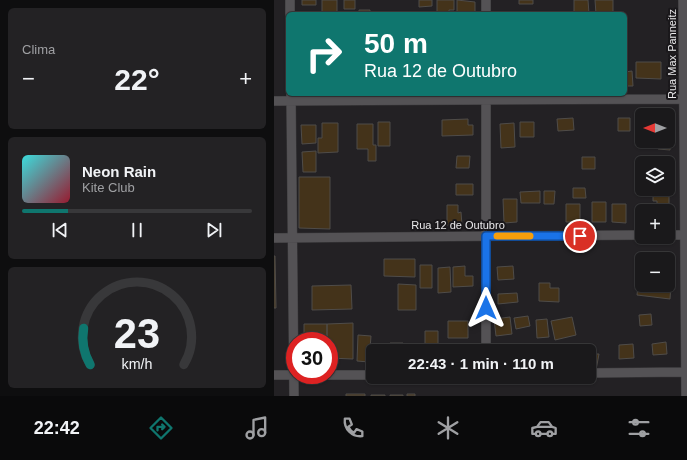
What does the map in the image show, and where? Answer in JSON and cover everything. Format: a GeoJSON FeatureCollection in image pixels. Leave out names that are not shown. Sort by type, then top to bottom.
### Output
{"type":"FeatureCollection","features":[{"type":"Feature","properties":{"kind":"street"},"geometry":{"type":"LineString","coordinates":[[290,0],[290,12]]}},
{"type":"Feature","properties":{"kind":"street"},"geometry":{"type":"LineString","coordinates":[[486,0],[486,12]]}},
{"type":"Feature","properties":{"kind":"street","name":"Rua Max Panneitz"},"geometry":{"type":"LineString","coordinates":[[684,0],[686,99],[686,396]]}},
{"type":"Feature","properties":{"kind":"street"},"geometry":{"type":"LineString","coordinates":[[486,97],[486,344]]}},
{"type":"Feature","properties":{"kind":"street"},"geometry":{"type":"LineString","coordinates":[[274,101],[291,98],[486,97],[686,99]]}},
{"type":"Feature","properties":{"kind":"street"},"geometry":{"type":"LineString","coordinates":[[291,98],[293,332]]}},
{"type":"Feature","properties":{"kind":"street","name":"Rua 12 de Outubro"},"geometry":{"type":"LineString","coordinates":[[274,238],[635,235]]}},
{"type":"Feature","properties":{"kind":"street"},"geometry":{"type":"LineString","coordinates":[[675,235],[686,235]]}},
{"type":"Feature","properties":{"kind":"street"},"geometry":{"type":"LineString","coordinates":[[596,373],[686,372]]}},
{"type":"Feature","properties":{"kind":"street"},"geometry":{"type":"LineString","coordinates":[[274,375],[286,375]]}},
{"type":"Feature","properties":{"kind":"street"},"geometry":{"type":"LineString","coordinates":[[338,375],[366,375]]}},
{"type":"Feature","properties":{"kind":"street"},"geometry":{"type":"LineString","coordinates":[[293,384],[294,396]]}},
{"type":"Feature","properties":{"kind":"building"},"geometry":{"type":"Polygon","coordinates":[[[302,0],[316,0],[316,5],[302,5],[302,0]]]}},
{"type":"Feature","properties":{"kind":"building"},"geometry":{"type":"Polygon","coordinates":[[[322,0],[337,0],[337,12],[322,12],[322,0]]]}},
{"type":"Feature","properties":{"kind":"building"},"geometry":{"type":"Polygon","coordinates":[[[344,0],[355,0],[355,9],[344,9],[344,0]]]}},
{"type":"Feature","properties":{"kind":"building"},"geometry":{"type":"Polygon","coordinates":[[[419,0],[432,0],[432,6],[419,7],[419,0]]]}},
{"type":"Feature","properties":{"kind":"building"},"geometry":{"type":"Polygon","coordinates":[[[437,0],[454,0],[454,10],[449,10],[449,12],[437,12],[437,0]]]}},
{"type":"Feature","properties":{"kind":"building"},"geometry":{"type":"Polygon","coordinates":[[[457,0],[475,2],[475,12],[457,12],[457,0]]]}},
{"type":"Feature","properties":{"kind":"building"},"geometry":{"type":"Polygon","coordinates":[[[519,0],[533,0],[533,4],[519,4],[519,0]]]}},
{"type":"Feature","properties":{"kind":"building"},"geometry":{"type":"Polygon","coordinates":[[[574,0],[588,0],[589,12],[574,12],[574,0]]]}},
{"type":"Feature","properties":{"kind":"building"},"geometry":{"type":"Polygon","coordinates":[[[595,0],[613,0],[613,12],[596,12],[595,0]]]}},
{"type":"Feature","properties":{"kind":"building"},"geometry":{"type":"Polygon","coordinates":[[[359,10],[370,10],[370,12],[359,12],[359,10]]]}},
{"type":"Feature","properties":{"kind":"building"},"geometry":{"type":"Polygon","coordinates":[[[636,62],[661,62],[661,79],[636,78],[636,62]]]}},
{"type":"Feature","properties":{"kind":"building"},"geometry":{"type":"Polygon","coordinates":[[[632,71],[633,86],[627,86],[627,72],[632,71]]]}},
{"type":"Feature","properties":{"kind":"building"},"geometry":{"type":"Polygon","coordinates":[[[573,118],[574,130],[558,131],[557,119],[573,118]]]}},
{"type":"Feature","properties":{"kind":"building"},"geometry":{"type":"Polygon","coordinates":[[[618,118],[630,118],[630,131],[618,131],[618,118]]]}},
{"type":"Feature","properties":{"kind":"building"},"geometry":{"type":"Polygon","coordinates":[[[468,119],[468,125],[473,125],[473,135],[442,136],[442,120],[468,119]]]}},
{"type":"Feature","properties":{"kind":"building"},"geometry":{"type":"Polygon","coordinates":[[[378,122],[390,122],[390,146],[378,146],[378,122]]]}},
{"type":"Feature","properties":{"kind":"building"},"geometry":{"type":"Polygon","coordinates":[[[520,122],[534,122],[534,137],[520,137],[520,122]]]}},
{"type":"Feature","properties":{"kind":"building"},"geometry":{"type":"Polygon","coordinates":[[[322,123],[338,123],[338,152],[318,153],[318,138],[322,138],[322,123]]]}},
{"type":"Feature","properties":{"kind":"building"},"geometry":{"type":"Polygon","coordinates":[[[514,123],[515,147],[501,148],[500,124],[514,123]]]}},
{"type":"Feature","properties":{"kind":"building"},"geometry":{"type":"Polygon","coordinates":[[[357,124],[373,124],[373,145],[376,145],[376,161],[368,161],[368,149],[357,149],[357,124]]]}},
{"type":"Feature","properties":{"kind":"building"},"geometry":{"type":"Polygon","coordinates":[[[301,125],[316,125],[316,143],[302,144],[301,125]]]}},
{"type":"Feature","properties":{"kind":"building"},"geometry":{"type":"Polygon","coordinates":[[[658,148],[670,148],[670,150],[658,148]]]}},
{"type":"Feature","properties":{"kind":"building"},"geometry":{"type":"Polygon","coordinates":[[[316,151],[316,172],[303,172],[302,152],[316,151]]]}},
{"type":"Feature","properties":{"kind":"building"},"geometry":{"type":"Polygon","coordinates":[[[457,156],[470,156],[469,168],[456,168],[457,156]]]}},
{"type":"Feature","properties":{"kind":"building"},"geometry":{"type":"Polygon","coordinates":[[[582,157],[595,157],[595,169],[582,169],[582,157]]]}},
{"type":"Feature","properties":{"kind":"building"},"geometry":{"type":"Polygon","coordinates":[[[299,177],[330,177],[330,229],[299,228],[299,177]]]}},
{"type":"Feature","properties":{"kind":"building"},"geometry":{"type":"Polygon","coordinates":[[[456,184],[473,184],[473,195],[456,195],[456,184]]]}},
{"type":"Feature","properties":{"kind":"building"},"geometry":{"type":"Polygon","coordinates":[[[573,188],[585,188],[586,198],[573,198],[573,188]]]}},
{"type":"Feature","properties":{"kind":"building"},"geometry":{"type":"Polygon","coordinates":[[[540,191],[540,203],[521,203],[520,192],[540,191]]]}},
{"type":"Feature","properties":{"kind":"building"},"geometry":{"type":"Polygon","coordinates":[[[544,191],[555,191],[554,204],[544,204],[544,191]]]}},
{"type":"Feature","properties":{"kind":"building"},"geometry":{"type":"Polygon","coordinates":[[[653,196],[669,196],[669,204],[657,204],[657,201],[653,201],[653,196]]]}},
{"type":"Feature","properties":{"kind":"building"},"geometry":{"type":"Polygon","coordinates":[[[503,199],[517,199],[517,222],[504,223],[503,199]]]}},
{"type":"Feature","properties":{"kind":"building"},"geometry":{"type":"Polygon","coordinates":[[[592,202],[606,202],[606,222],[592,222],[592,202]]]}},
{"type":"Feature","properties":{"kind":"building"},"geometry":{"type":"Polygon","coordinates":[[[566,204],[580,204],[580,222],[566,222],[566,204]]]}},
{"type":"Feature","properties":{"kind":"building"},"geometry":{"type":"Polygon","coordinates":[[[612,204],[626,204],[626,223],[612,222],[612,204]]]}},
{"type":"Feature","properties":{"kind":"building"},"geometry":{"type":"Polygon","coordinates":[[[447,205],[458,205],[458,213],[461,212],[462,225],[447,225],[447,205]]]}},
{"type":"Feature","properties":{"kind":"building"},"geometry":{"type":"Polygon","coordinates":[[[275,256],[276,308],[274,308],[275,256]]]}},
{"type":"Feature","properties":{"kind":"building"},"geometry":{"type":"Polygon","coordinates":[[[384,259],[415,259],[415,277],[384,276],[384,259]]]}},
{"type":"Feature","properties":{"kind":"building"},"geometry":{"type":"Polygon","coordinates":[[[420,265],[432,265],[432,288],[420,288],[420,265]]]}},
{"type":"Feature","properties":{"kind":"building"},"geometry":{"type":"Polygon","coordinates":[[[465,266],[465,276],[473,276],[473,286],[453,287],[453,267],[465,266]]]}},
{"type":"Feature","properties":{"kind":"building"},"geometry":{"type":"Polygon","coordinates":[[[513,266],[514,279],[498,280],[497,267],[513,266]]]}},
{"type":"Feature","properties":{"kind":"building"},"geometry":{"type":"Polygon","coordinates":[[[450,267],[451,292],[438,293],[438,268],[450,267]]]}},
{"type":"Feature","properties":{"kind":"building"},"geometry":{"type":"Polygon","coordinates":[[[539,283],[550,283],[550,288],[559,288],[559,302],[539,301],[539,283]]]}},
{"type":"Feature","properties":{"kind":"building"},"geometry":{"type":"Polygon","coordinates":[[[398,284],[416,285],[416,310],[398,310],[398,284]]]}},
{"type":"Feature","properties":{"kind":"building"},"geometry":{"type":"Polygon","coordinates":[[[351,285],[352,309],[312,310],[312,286],[351,285]]]}},
{"type":"Feature","properties":{"kind":"building"},"geometry":{"type":"Polygon","coordinates":[[[637,292],[670,292],[670,299],[637,295],[637,292]]]}},
{"type":"Feature","properties":{"kind":"building"},"geometry":{"type":"Polygon","coordinates":[[[517,293],[518,302],[498,304],[498,294],[517,293]]]}},
{"type":"Feature","properties":{"kind":"building"},"geometry":{"type":"Polygon","coordinates":[[[651,314],[652,325],[640,326],[639,315],[651,314]]]}},
{"type":"Feature","properties":{"kind":"building"},"geometry":{"type":"Polygon","coordinates":[[[528,316],[530,326],[516,329],[514,318],[528,316]]]}},
{"type":"Feature","properties":{"kind":"building"},"geometry":{"type":"Polygon","coordinates":[[[510,317],[512,334],[496,336],[494,319],[510,317]]]}},
{"type":"Feature","properties":{"kind":"building"},"geometry":{"type":"Polygon","coordinates":[[[572,317],[576,335],[555,340],[551,321],[572,317]]]}},
{"type":"Feature","properties":{"kind":"building"},"geometry":{"type":"Polygon","coordinates":[[[547,319],[549,337],[537,338],[536,320],[547,319]]]}},
{"type":"Feature","properties":{"kind":"building"},"geometry":{"type":"Polygon","coordinates":[[[448,321],[468,321],[468,338],[448,338],[448,321]]]}},
{"type":"Feature","properties":{"kind":"building"},"geometry":{"type":"Polygon","coordinates":[[[353,323],[353,359],[338,358],[338,332],[327,332],[327,324],[353,323]]]}},
{"type":"Feature","properties":{"kind":"building"},"geometry":{"type":"Polygon","coordinates":[[[304,324],[327,324],[327,332],[304,332],[304,324]]]}},
{"type":"Feature","properties":{"kind":"building"},"geometry":{"type":"Polygon","coordinates":[[[425,331],[438,331],[438,344],[425,344],[425,331]]]}},
{"type":"Feature","properties":{"kind":"building"},"geometry":{"type":"Polygon","coordinates":[[[358,335],[371,336],[370,344],[366,344],[366,362],[357,361],[358,335]]]}},
{"type":"Feature","properties":{"kind":"building"},"geometry":{"type":"Polygon","coordinates":[[[666,342],[667,354],[653,355],[652,344],[666,342]]]}},
{"type":"Feature","properties":{"kind":"building"},"geometry":{"type":"Polygon","coordinates":[[[390,343],[403,343],[403,344],[390,343]]]}},
{"type":"Feature","properties":{"kind":"building"},"geometry":{"type":"Polygon","coordinates":[[[633,344],[634,358],[619,359],[619,345],[633,344]]]}},
{"type":"Feature","properties":{"kind":"building"},"geometry":{"type":"Polygon","coordinates":[[[596,354],[599,354],[596,370],[596,354]]]}},
{"type":"Feature","properties":{"kind":"building"},"geometry":{"type":"Polygon","coordinates":[[[346,394],[365,394],[365,396],[346,396],[346,394]]]}},
{"type":"Feature","properties":{"kind":"building"},"geometry":{"type":"Polygon","coordinates":[[[407,394],[415,394],[415,396],[407,396],[407,394]]]}},
{"type":"Feature","properties":{"kind":"building"},"geometry":{"type":"Polygon","coordinates":[[[385,395],[385,396],[371,396],[385,395]]]}},
{"type":"Feature","properties":{"kind":"building"},"geometry":{"type":"Polygon","coordinates":[[[403,395],[403,396],[390,396],[403,395]]]}},
{"type":"Feature","properties":{"kind":"slow traffic"},"geometry":{"type":"LineString","coordinates":[[497,236],[530,236]]}},
{"type":"Feature","properties":{"kind":"route"},"geometry":{"type":"LineString","coordinates":[[486,308],[486,236],[580,236]]}}]}
